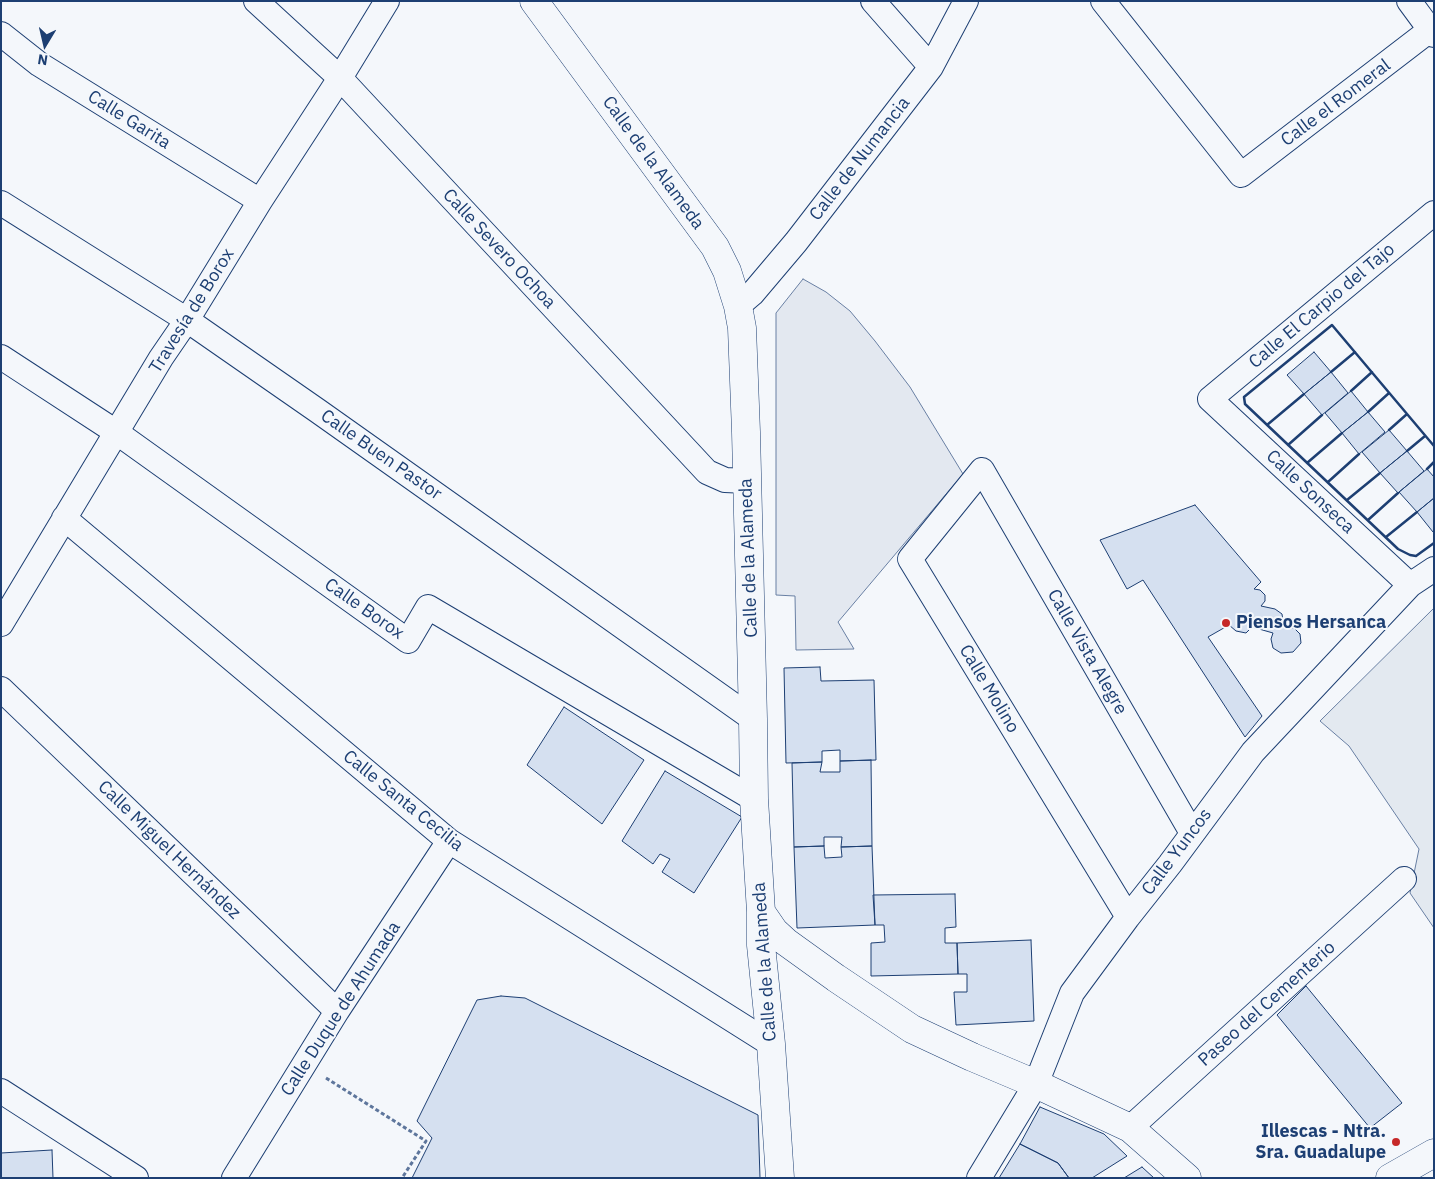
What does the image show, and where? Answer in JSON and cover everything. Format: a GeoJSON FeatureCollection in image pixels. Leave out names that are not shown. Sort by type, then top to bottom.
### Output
{"type":"FeatureCollection","features":[{"type":"Feature","properties":{"kind":"street","name":"Calle Severo Ochoa"},"geometry":{"type":"LineString","coordinates":[[256,1],[340,78],[707,472],[725,480],[747,481]]}},
{"type":"Feature","properties":{"kind":"street","name":"Travesía de Borox"},"geometry":{"type":"LineString","coordinates":[[1,624],[116,432],[260,201],[340,78],[386,1]]}},
{"type":"Feature","properties":{"kind":"street","name":"Calle de la Alameda"},"geometry":{"type":"LineString","coordinates":[[534,1],[715,247],[727,271],[738,306],[742,328],[747,481],[754,799],[763,959],[780,1178]]}},
{"type":"Feature","properties":{"kind":"street"},"geometry":{"type":"LineString","coordinates":[[873,1],[931,67]]}},
{"type":"Feature","properties":{"kind":"street","name":"Calle de Numancia"},"geometry":{"type":"LineString","coordinates":[[738,306],[752,294],[796,242],[931,67],[966,1]]}},
{"type":"Feature","properties":{"kind":"street","name":"Calle el Romeral"},"geometry":{"type":"LineString","coordinates":[[1102,1],[1241,175],[1433,31],[1408,1]]}},
{"type":"Feature","properties":{"kind":"street","name":"Calle Garita"},"geometry":{"type":"LineString","coordinates":[[1,34],[38,64],[260,201]]}},
{"type":"Feature","properties":{"kind":"street","name":"Calle Buen Pastor"},"geometry":{"type":"LineString","coordinates":[[1,203],[187,320],[326,416],[753,720]]}},
{"type":"Feature","properties":{"kind":"street","name":"Calle El Carpio del Tajo"},"geometry":{"type":"LineString","coordinates":[[1210,399],[1434,213]]}},
{"type":"Feature","properties":{"kind":"street","name":"Calle Borox"},"geometry":{"type":"LineString","coordinates":[[1,357],[116,432],[408,640],[428,607],[754,799]]}},
{"type":"Feature","properties":{"kind":"street","name":"Calle Sonseca"},"geometry":{"type":"LineString","coordinates":[[1210,399],[1410,585]]}},
{"type":"Feature","properties":{"kind":"street","name":"Calle Vista Alegre"},"geometry":{"type":"LineString","coordinates":[[982,470],[1192,833]]}},
{"type":"Feature","properties":{"kind":"street","name":"Calle Molino"},"geometry":{"type":"LineString","coordinates":[[982,470],[910,559],[1128,917]]}},
{"type":"Feature","properties":{"kind":"street","name":"Calle Santa Cecilia"},"geometry":{"type":"LineString","coordinates":[[64,518],[449,841],[771,1044]]}},
{"type":"Feature","properties":{"kind":"street","name":"Calle Yuncos"},"geometry":{"type":"LineString","coordinates":[[980,1178],[1036,1084],[1072,993],[1128,917],[1253,752],[1410,585],[1434,569]]}},
{"type":"Feature","properties":{"kind":"street","name":"Calle Miguel Hernández"},"geometry":{"type":"LineString","coordinates":[[1,689],[338,1011]]}},
{"type":"Feature","properties":{"kind":"street","name":"Calle Duque de Ahumada"},"geometry":{"type":"LineString","coordinates":[[234,1178],[304,1064],[449,841]]}},
{"type":"Feature","properties":{"kind":"street","name":"Paseo del Cementerio"},"geometry":{"type":"LineString","coordinates":[[1130,1128],[1404,879]]}},
{"type":"Feature","properties":{"kind":"street"},"geometry":{"type":"LineString","coordinates":[[761,912],[774,931],[786,942],[912,1029],[1130,1128],[1187,1178]]}},
{"type":"Feature","properties":{"kind":"street"},"geometry":{"type":"LineString","coordinates":[[763,959],[773,947],[786,942]]}},
{"type":"Feature","properties":{"kind":"street"},"geometry":{"type":"LineString","coordinates":[[1,1091],[136,1178]]}},
{"type":"Feature","properties":{"kind":"street"},"geometry":{"type":"LineString","coordinates":[[1390,1178],[1434,1153]]}},
{"type":"Feature","properties":{"kind":"path"},"geometry":{"type":"LineString","coordinates":[[304,1064],[426,1141],[402,1178]]}},
{"type":"Feature","properties":{"kind":"shaded area"},"geometry":{"type":"Polygon","coordinates":[[[803,279],[826,292],[850,311],[875,341],[910,387],[963,474],[838,622],[854,649],[796,650],[795,596],[776,595],[776,313],[803,279]]]}},
{"type":"Feature","properties":{"kind":"shaded area"},"geometry":{"type":"Polygon","coordinates":[[[1434,608],[1434,928],[1410,893],[1419,849],[1349,746],[1320,721],[1434,608]]]}},
{"type":"Feature","properties":{"kind":"building"},"geometry":{"type":"Polygon","coordinates":[[[1314,352],[1331,372],[1304,394],[1287,375],[1314,352]]]}},
{"type":"Feature","properties":{"kind":"building"},"geometry":{"type":"Polygon","coordinates":[[[1331,372],[1348,393],[1322,415],[1304,394],[1331,372]]]}},
{"type":"Feature","properties":{"kind":"building"},"geometry":{"type":"Polygon","coordinates":[[[1351,391],[1368,412],[1342,433],[1325,413],[1351,391]]]}},
{"type":"Feature","properties":{"kind":"building"},"geometry":{"type":"Polygon","coordinates":[[[1368,412],[1385,432],[1359,454],[1342,433],[1368,412]]]}},
{"type":"Feature","properties":{"kind":"building"},"geometry":{"type":"Polygon","coordinates":[[[1389,430],[1407,451],[1380,473],[1362,452],[1389,430]]]}},
{"type":"Feature","properties":{"kind":"building"},"geometry":{"type":"Polygon","coordinates":[[[1407,451],[1424,471],[1398,493],[1380,473],[1407,451]]]}},
{"type":"Feature","properties":{"kind":"building"},"geometry":{"type":"Polygon","coordinates":[[[1427,469],[1434,477],[1434,498],[1417,512],[1399,492],[1427,469]]]}},
{"type":"Feature","properties":{"kind":"building"},"geometry":{"type":"Polygon","coordinates":[[[1434,498],[1434,532],[1433,532],[1417,512],[1434,498]]]}},
{"type":"Feature","properties":{"kind":"building","name":"Piensos Hersanca"},"geometry":{"type":"Polygon","coordinates":[[[1195,505],[1261,582],[1254,589],[1260,590],[1265,595],[1265,601],[1261,606],[1275,609],[1282,614],[1283,621],[1280,626],[1294,628],[1300,634],[1301,643],[1293,652],[1281,653],[1273,648],[1271,639],[1273,633],[1252,627],[1246,633],[1236,631],[1229,625],[1208,637],[1262,716],[1245,737],[1143,580],[1127,589],[1100,540],[1195,505]]]}},
{"type":"Feature","properties":{"kind":"building"},"geometry":{"type":"Polygon","coordinates":[[[820,667],[821,681],[874,680],[876,760],[840,761],[840,750],[822,751],[822,762],[786,763],[784,668],[820,667]]]}},
{"type":"Feature","properties":{"kind":"building"},"geometry":{"type":"Polygon","coordinates":[[[564,707],[644,760],[602,824],[527,765],[564,707]]]}},
{"type":"Feature","properties":{"kind":"building"},"geometry":{"type":"Polygon","coordinates":[[[871,760],[872,846],[841,847],[842,837],[824,837],[824,846],[794,847],[792,763],[822,762],[820,772],[840,772],[840,761],[871,760]]]}},
{"type":"Feature","properties":{"kind":"building"},"geometry":{"type":"Polygon","coordinates":[[[665,771],[742,817],[694,893],[662,872],[670,859],[660,854],[653,864],[622,841],[665,771]]]}},
{"type":"Feature","properties":{"kind":"building"},"geometry":{"type":"Polygon","coordinates":[[[824,846],[825,858],[842,857],[841,847],[872,846],[875,925],[797,928],[794,847],[824,846]]]}},
{"type":"Feature","properties":{"kind":"building"},"geometry":{"type":"Polygon","coordinates":[[[955,894],[956,927],[945,928],[945,943],[957,943],[958,974],[871,976],[871,943],[885,942],[884,925],[875,925],[873,895],[955,894]]]}},
{"type":"Feature","properties":{"kind":"building"},"geometry":{"type":"Polygon","coordinates":[[[1031,940],[1034,1021],[956,1025],[954,992],[967,992],[967,974],[958,974],[957,943],[1031,940]]]}},
{"type":"Feature","properties":{"kind":"building"},"geometry":{"type":"Polygon","coordinates":[[[1306,986],[1402,1103],[1370,1128],[1277,1015],[1306,986]]]}},
{"type":"Feature","properties":{"kind":"building"},"geometry":{"type":"Polygon","coordinates":[[[501,996],[525,998],[758,1115],[760,1178],[412,1178],[432,1138],[417,1121],[477,1000],[501,996]]]}},
{"type":"Feature","properties":{"kind":"building"},"geometry":{"type":"Polygon","coordinates":[[[1040,1107],[1104,1134],[1127,1156],[1092,1178],[1069,1178],[1058,1163],[1020,1144],[1040,1107]]]}},
{"type":"Feature","properties":{"kind":"building"},"geometry":{"type":"Polygon","coordinates":[[[1020,1144],[1058,1163],[1069,1178],[999,1178],[1020,1144]]]}},
{"type":"Feature","properties":{"kind":"building"},"geometry":{"type":"Polygon","coordinates":[[[52,1150],[53,1178],[1,1178],[1,1153],[52,1150]]]}},
{"type":"Feature","properties":{"kind":"building"},"geometry":{"type":"Polygon","coordinates":[[[1142,1167],[1154,1178],[1124,1178],[1142,1167]]]}},
{"type":"Feature","properties":{"kind":"wall"},"geometry":{"type":"LineString","coordinates":[[1434,446],[1332,325],[1244,397],[1245,404],[1398,549],[1416,556],[1434,543]]}},
{"type":"Feature","properties":{"kind":"wall"},"geometry":{"type":"LineString","coordinates":[[1331,372],[1355,352]]}},
{"type":"Feature","properties":{"kind":"wall"},"geometry":{"type":"LineString","coordinates":[[1351,391],[1372,372]]}},
{"type":"Feature","properties":{"kind":"wall"},"geometry":{"type":"LineString","coordinates":[[1368,412],[1389,393]]}},
{"type":"Feature","properties":{"kind":"wall"},"geometry":{"type":"LineString","coordinates":[[1267,425],[1304,394]]}},
{"type":"Feature","properties":{"kind":"wall"},"geometry":{"type":"LineString","coordinates":[[1389,430],[1407,414]]}},
{"type":"Feature","properties":{"kind":"wall"},"geometry":{"type":"LineString","coordinates":[[1288,445],[1322,415]]}},
{"type":"Feature","properties":{"kind":"wall"},"geometry":{"type":"LineString","coordinates":[[1307,463],[1342,433]]}},
{"type":"Feature","properties":{"kind":"wall"},"geometry":{"type":"LineString","coordinates":[[1407,451],[1425,436]]}},
{"type":"Feature","properties":{"kind":"wall"},"geometry":{"type":"LineString","coordinates":[[1328,482],[1359,454]]}},
{"type":"Feature","properties":{"kind":"wall"},"geometry":{"type":"LineString","coordinates":[[1427,469],[1434,462]]}},
{"type":"Feature","properties":{"kind":"wall"},"geometry":{"type":"LineString","coordinates":[[1347,500],[1380,473]]}},
{"type":"Feature","properties":{"kind":"wall"},"geometry":{"type":"LineString","coordinates":[[1368,520],[1398,493]]}},
{"type":"Feature","properties":{"kind":"wall"},"geometry":{"type":"LineString","coordinates":[[1386,537],[1417,512]]}},
{"type":"Feature","properties":{"kind":"place","name":"Piensos Hersanca"},"geometry":{"type":"Point","coordinates":[1226,623]}},
{"type":"Feature","properties":{"kind":"place","name":"Illescas - Ntra. Sra. Guadalupe"},"geometry":{"type":"Point","coordinates":[1396,1142]}}]}
